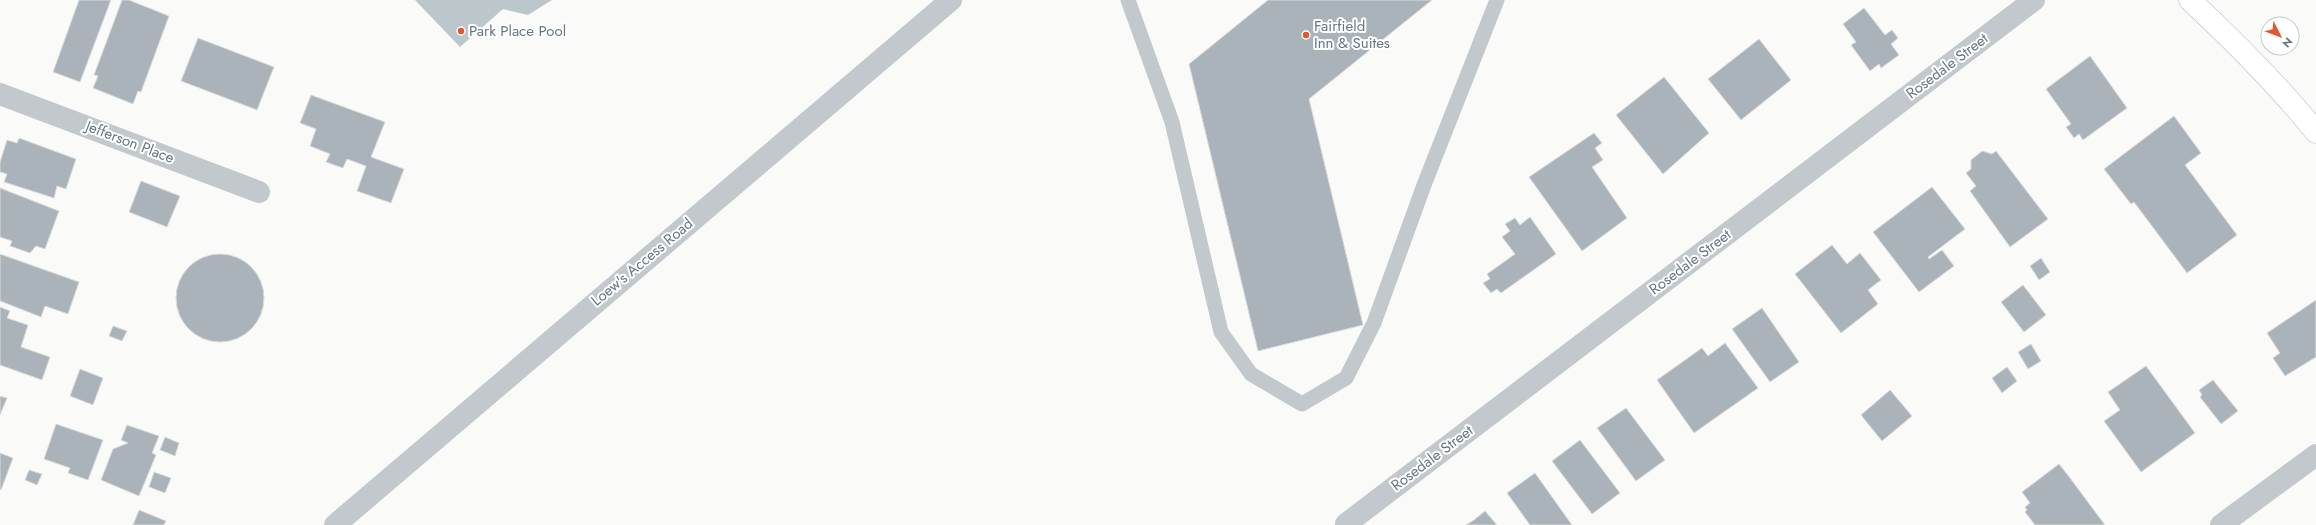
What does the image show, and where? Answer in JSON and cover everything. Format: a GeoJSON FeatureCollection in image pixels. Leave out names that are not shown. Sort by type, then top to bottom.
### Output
{"type":"FeatureCollection","features":[{"type":"Feature","properties":{"kind":"main road"},"geometry":{"type":"LineString","coordinates":[[2190,0],[2237,42],[2285,94],[2316,132]]}},
{"type":"Feature","properties":{"kind":"street","name":"Loew's Access Road"},"geometry":{"type":"LineString","coordinates":[[334,525],[951,0]]}},
{"type":"Feature","properties":{"kind":"street","name":"Rosedale Street"},"geometry":{"type":"LineString","coordinates":[[1353,522],[2034,0]]}},
{"type":"Feature","properties":{"kind":"street","name":"Jefferson Place"},"geometry":{"type":"LineString","coordinates":[[0,94],[259,192]]}},
{"type":"Feature","properties":{"kind":"street"},"geometry":{"type":"LineString","coordinates":[[2221,525],[2316,454]]}},
{"type":"Feature","properties":{"kind":"lane"},"geometry":{"type":"LineString","coordinates":[[1128,0],[1172,122],[1222,332],[1250,374],[1302,404],[1346,378],[1374,323],[1424,185],[1497,0]]}},
{"type":"Feature","properties":{"kind":"shaded area","name":"Park Place Pool"},"geometry":{"type":"Polygon","coordinates":[[[415,0],[552,0],[528,15],[503,9],[460,47],[415,0]]]}},
{"type":"Feature","properties":{"kind":"building"},"geometry":{"type":"Polygon","coordinates":[[[79,0],[111,0],[80,82],[53,72],[79,0]]]}},
{"type":"Feature","properties":{"kind":"building"},"geometry":{"type":"Polygon","coordinates":[[[122,0],[129,0],[169,16],[141,92],[138,91],[133,104],[93,88],[98,76],[94,75],[122,0]]]}},
{"type":"Feature","properties":{"kind":"building"},"geometry":{"type":"Polygon","coordinates":[[[1268,0],[1432,0],[1309,99],[1363,325],[1258,351],[1189,64],[1268,0]]]}},
{"type":"Feature","properties":{"kind":"building"},"geometry":{"type":"Polygon","coordinates":[[[1864,8],[1885,35],[1892,30],[1898,38],[1891,44],[1899,55],[1881,68],[1879,64],[1870,71],[1851,45],[1856,42],[1843,24],[1864,8]]]}},
{"type":"Feature","properties":{"kind":"building"},"geometry":{"type":"Polygon","coordinates":[[[198,38],[274,67],[257,110],[181,81],[198,38]]]}},
{"type":"Feature","properties":{"kind":"building"},"geometry":{"type":"Polygon","coordinates":[[[1759,39],[1791,80],[1741,120],[1708,79],[1759,39]]]}},
{"type":"Feature","properties":{"kind":"building"},"geometry":{"type":"Polygon","coordinates":[[[2090,56],[2127,108],[2083,140],[2079,134],[2074,138],[2066,127],[2071,124],[2046,89],[2090,56]]]}},
{"type":"Feature","properties":{"kind":"building"},"geometry":{"type":"Polygon","coordinates":[[[1664,77],[1709,133],[1663,174],[1616,115],[1664,77]]]}},
{"type":"Feature","properties":{"kind":"building"},"geometry":{"type":"Polygon","coordinates":[[[311,95],[385,122],[371,157],[404,169],[391,203],[357,191],[366,166],[347,159],[343,168],[326,162],[330,154],[310,146],[316,129],[300,123],[311,95]]]}},
{"type":"Feature","properties":{"kind":"building"},"geometry":{"type":"Polygon","coordinates":[[[2174,116],[2201,153],[2185,165],[2237,235],[2187,273],[2134,202],[2131,204],[2104,169],[2174,116]]]}},
{"type":"Feature","properties":{"kind":"building"},"geometry":{"type":"Polygon","coordinates":[[[1594,133],[1602,143],[1595,148],[1603,160],[1592,167],[1627,218],[1582,251],[1529,177],[1594,133]]]}},
{"type":"Feature","properties":{"kind":"building"},"geometry":{"type":"Polygon","coordinates":[[[19,138],[76,159],[66,189],[57,186],[54,198],[4,182],[7,174],[0,172],[0,162],[7,140],[17,143],[19,138]]]}},
{"type":"Feature","properties":{"kind":"building"},"geometry":{"type":"Polygon","coordinates":[[[1982,151],[1992,154],[1996,151],[2048,219],[2010,247],[1970,191],[1976,186],[1966,173],[1971,169],[1971,160],[1982,151]]]}},
{"type":"Feature","properties":{"kind":"building"},"geometry":{"type":"Polygon","coordinates":[[[141,181],[180,196],[167,227],[129,212],[141,181]]]}},
{"type":"Feature","properties":{"kind":"building"},"geometry":{"type":"Polygon","coordinates":[[[1932,187],[1965,229],[1928,257],[1929,259],[1942,250],[1954,266],[1919,292],[1873,232],[1932,187]]]}},
{"type":"Feature","properties":{"kind":"building"},"geometry":{"type":"Polygon","coordinates":[[[0,188],[59,211],[45,249],[36,246],[30,253],[10,246],[12,241],[0,237],[0,188]]]}},
{"type":"Feature","properties":{"kind":"building"},"geometry":{"type":"Polygon","coordinates":[[[1530,217],[1556,254],[1501,293],[1497,289],[1491,293],[1483,283],[1490,279],[1487,274],[1515,254],[1502,237],[1510,231],[1505,224],[1515,218],[1520,225],[1530,217]]]}},
{"type":"Feature","properties":{"kind":"building"},"geometry":{"type":"Polygon","coordinates":[[[1832,245],[1847,264],[1860,253],[1881,280],[1868,290],[1878,304],[1841,333],[1795,274],[1832,245]]]}},
{"type":"Feature","properties":{"kind":"building"},"geometry":{"type":"Polygon","coordinates":[[[0,254],[79,282],[68,314],[45,306],[41,317],[0,301],[0,254]]]}},
{"type":"Feature","properties":{"kind":"building"},"geometry":{"type":"Polygon","coordinates":[[[220,254],[237,258],[251,267],[260,281],[264,298],[260,315],[251,329],[237,338],[220,342],[203,338],[189,329],[180,315],[176,298],[180,281],[189,267],[203,258],[220,254]]]}},
{"type":"Feature","properties":{"kind":"building"},"geometry":{"type":"Polygon","coordinates":[[[2041,258],[2050,272],[2039,280],[2030,266],[2041,258]]]}},
{"type":"Feature","properties":{"kind":"building"},"geometry":{"type":"Polygon","coordinates":[[[2023,285],[2046,315],[2024,332],[2001,302],[2023,285]]]}},
{"type":"Feature","properties":{"kind":"building"},"geometry":{"type":"Polygon","coordinates":[[[2316,300],[2316,357],[2285,376],[2273,358],[2280,353],[2267,333],[2316,300]]]}},
{"type":"Feature","properties":{"kind":"building"},"geometry":{"type":"Polygon","coordinates":[[[0,307],[10,311],[7,318],[28,325],[21,347],[50,357],[42,380],[0,365],[0,307]]]}},
{"type":"Feature","properties":{"kind":"building"},"geometry":{"type":"Polygon","coordinates":[[[1762,308],[1799,362],[1770,382],[1732,329],[1762,308]]]}},
{"type":"Feature","properties":{"kind":"building"},"geometry":{"type":"Polygon","coordinates":[[[113,326],[127,331],[122,341],[109,336],[113,326]]]}},
{"type":"Feature","properties":{"kind":"building"},"geometry":{"type":"Polygon","coordinates":[[[1725,343],[1758,388],[1694,433],[1657,380],[1702,348],[1708,356],[1725,343]]]}},
{"type":"Feature","properties":{"kind":"building"},"geometry":{"type":"Polygon","coordinates":[[[2031,344],[2041,361],[2028,369],[2018,352],[2031,344]]]}},
{"type":"Feature","properties":{"kind":"building"},"geometry":{"type":"Polygon","coordinates":[[[2146,366],[2195,433],[2141,472],[2104,421],[2120,410],[2108,392],[2146,366]]]}},
{"type":"Feature","properties":{"kind":"building"},"geometry":{"type":"Polygon","coordinates":[[[2007,367],[2017,381],[2002,393],[1992,378],[2007,367]]]}},
{"type":"Feature","properties":{"kind":"building"},"geometry":{"type":"Polygon","coordinates":[[[80,369],[103,378],[93,405],[70,396],[80,369]]]}},
{"type":"Feature","properties":{"kind":"building"},"geometry":{"type":"Polygon","coordinates":[[[2213,380],[2238,411],[2221,424],[2200,397],[2202,395],[2199,390],[2213,380]]]}},
{"type":"Feature","properties":{"kind":"building"},"geometry":{"type":"Polygon","coordinates":[[[1890,390],[1912,416],[1882,441],[1861,415],[1890,390]]]}},
{"type":"Feature","properties":{"kind":"building"},"geometry":{"type":"Polygon","coordinates":[[[0,396],[7,398],[0,415],[0,396]]]}},
{"type":"Feature","properties":{"kind":"building"},"geometry":{"type":"Polygon","coordinates":[[[1626,408],[1665,460],[1636,481],[1597,428],[1626,408]]]}},
{"type":"Feature","properties":{"kind":"building"},"geometry":{"type":"Polygon","coordinates":[[[56,424],[103,440],[88,480],[68,473],[70,468],[44,459],[56,424]]]}},
{"type":"Feature","properties":{"kind":"building"},"geometry":{"type":"Polygon","coordinates":[[[127,425],[159,436],[152,453],[156,455],[139,496],[101,480],[113,449],[128,443],[121,440],[127,425]]]}},
{"type":"Feature","properties":{"kind":"building"},"geometry":{"type":"Polygon","coordinates":[[[165,437],[179,443],[175,456],[160,450],[165,437]]]}},
{"type":"Feature","properties":{"kind":"building"},"geometry":{"type":"Polygon","coordinates":[[[1580,440],[1620,493],[1592,514],[1552,461],[1580,440]]]}},
{"type":"Feature","properties":{"kind":"building"},"geometry":{"type":"Polygon","coordinates":[[[0,453],[13,458],[1,490],[0,489],[0,453]]]}},
{"type":"Feature","properties":{"kind":"building"},"geometry":{"type":"Polygon","coordinates":[[[2059,464],[2105,525],[2035,525],[2025,512],[2027,510],[2025,507],[2030,503],[2022,492],[2059,464]]]}},
{"type":"Feature","properties":{"kind":"building"},"geometry":{"type":"Polygon","coordinates":[[[29,470],[42,474],[37,485],[25,480],[29,470]]]}},
{"type":"Feature","properties":{"kind":"building"},"geometry":{"type":"Polygon","coordinates":[[[154,472],[171,478],[165,493],[149,487],[154,472]]]}},
{"type":"Feature","properties":{"kind":"building"},"geometry":{"type":"Polygon","coordinates":[[[1535,473],[1572,525],[1530,525],[1507,493],[1535,473]]]}},
{"type":"Feature","properties":{"kind":"building"},"geometry":{"type":"Polygon","coordinates":[[[139,510],[166,521],[164,525],[133,525],[139,510]]]}},
{"type":"Feature","properties":{"kind":"building"},"geometry":{"type":"Polygon","coordinates":[[[1485,511],[1497,525],[1466,525],[1474,520],[1485,511]]]}},
{"type":"Feature","properties":{"kind":"place","name":"Park Place Pool"},"geometry":{"type":"Point","coordinates":[461,31]}},
{"type":"Feature","properties":{"kind":"place","name":"Fairfield Inn & Suites"},"geometry":{"type":"Point","coordinates":[1306,35]}}]}
